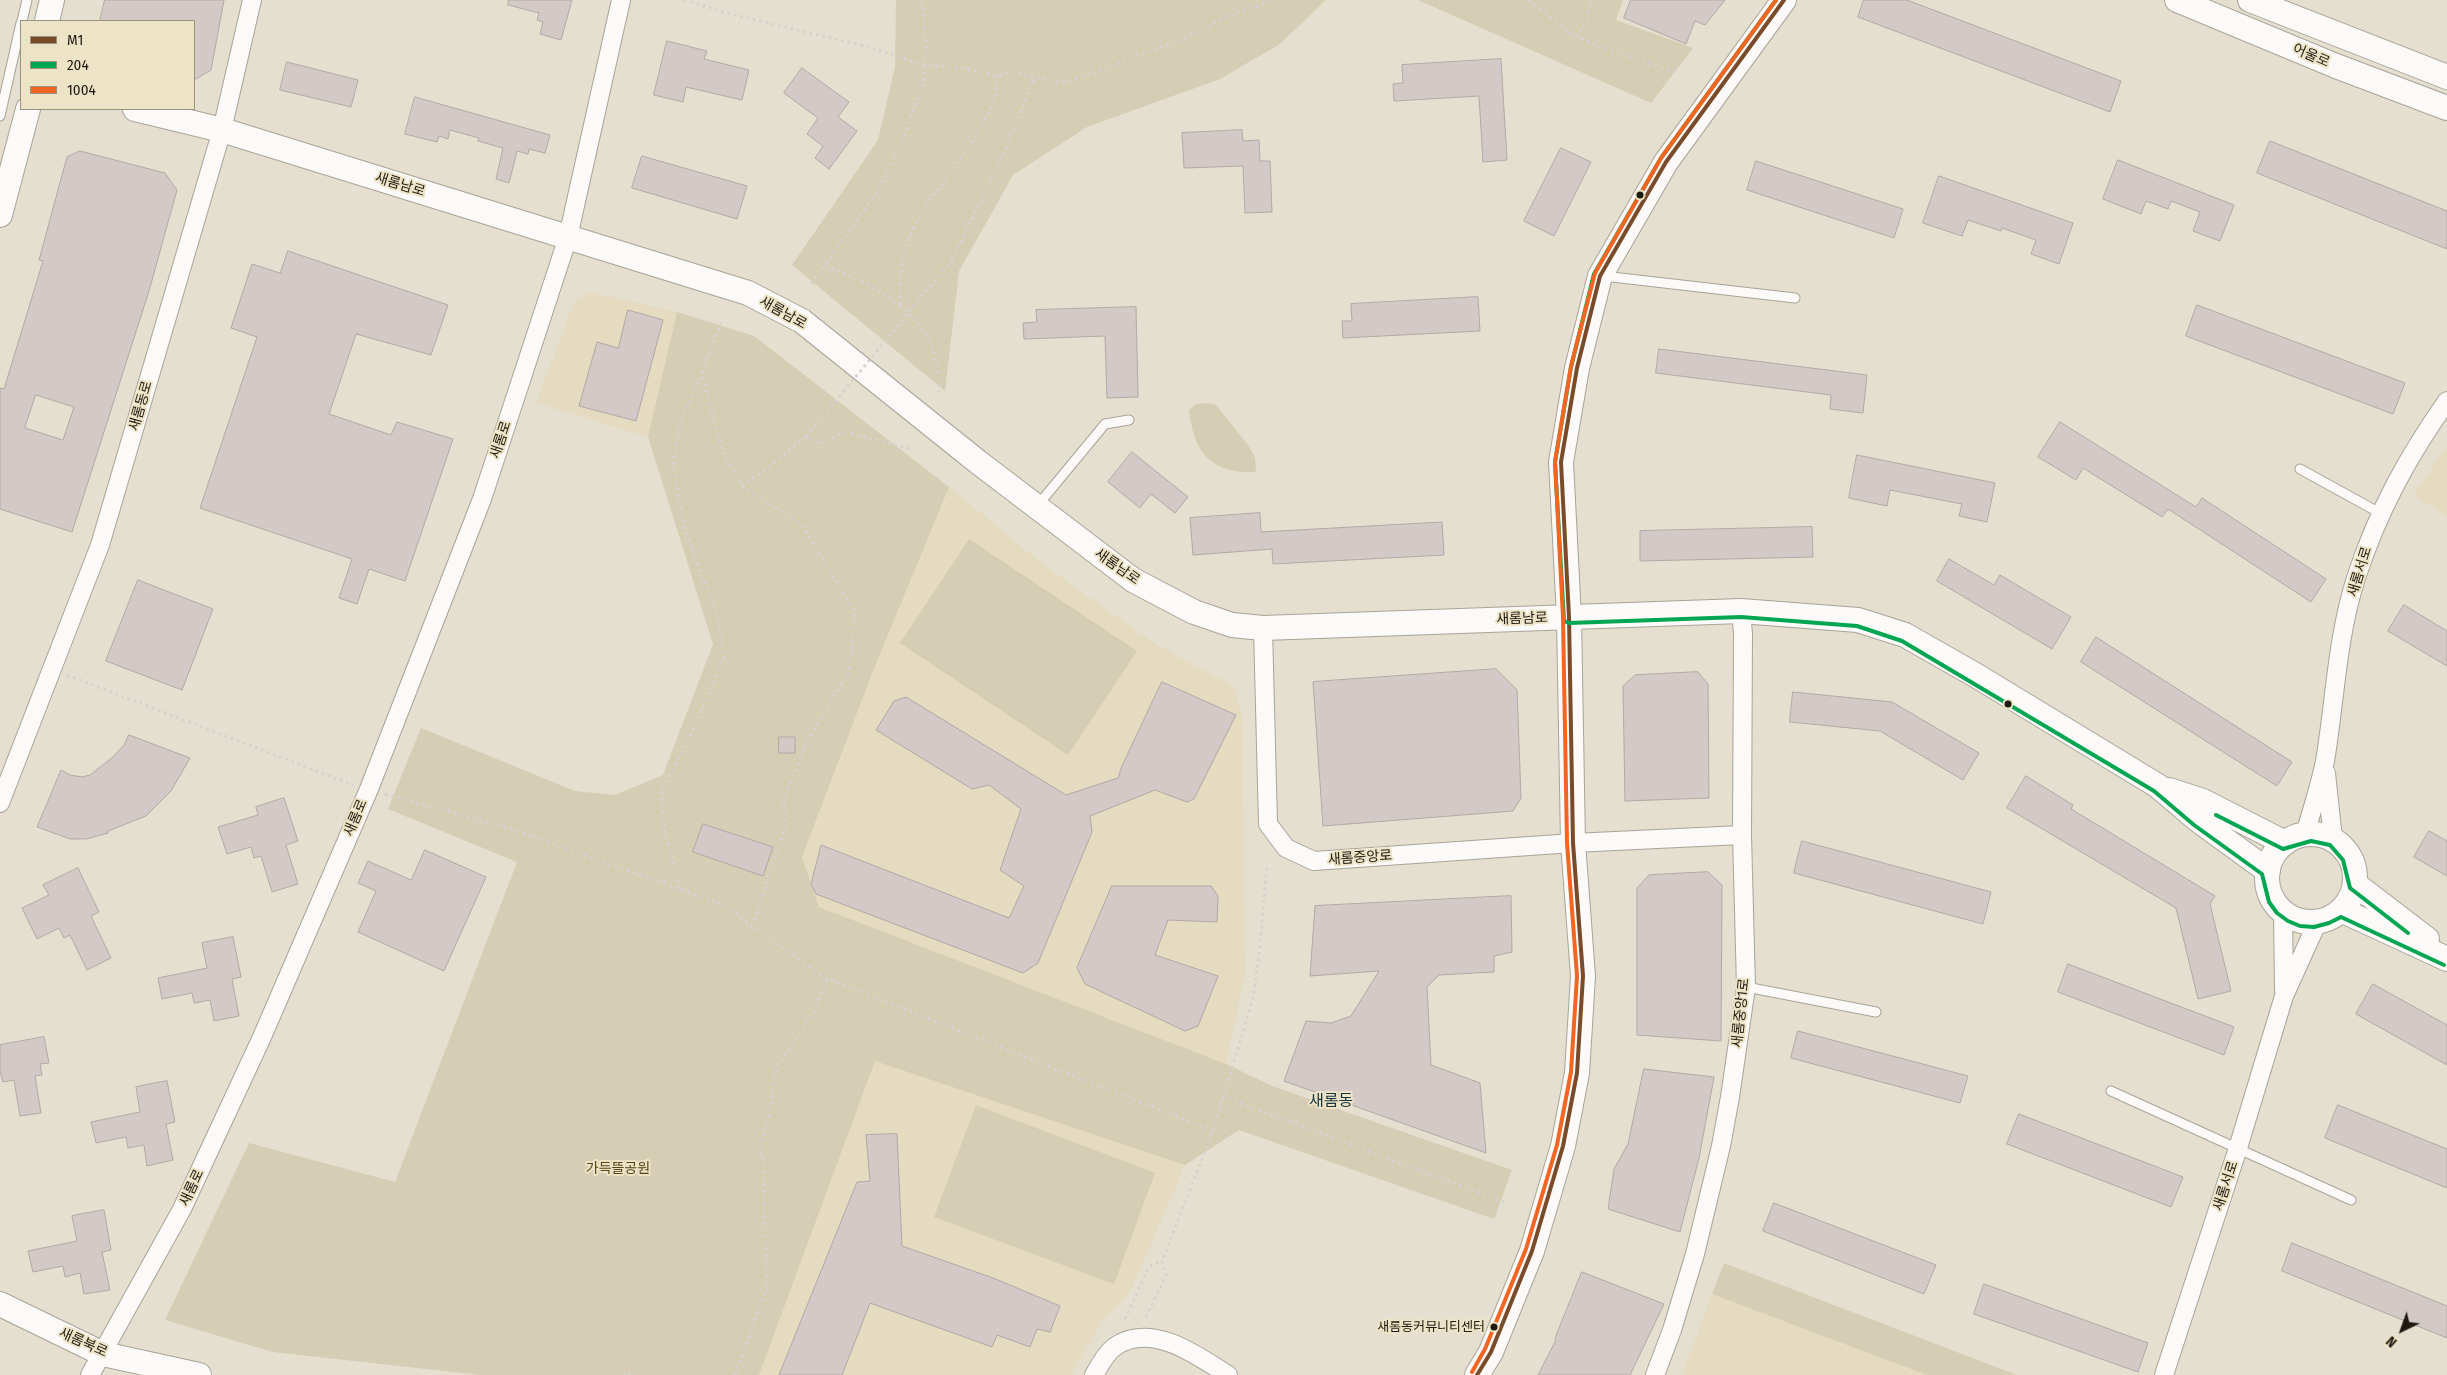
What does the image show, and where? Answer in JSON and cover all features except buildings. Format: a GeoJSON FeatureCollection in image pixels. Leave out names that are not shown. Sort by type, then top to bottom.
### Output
{"type":"FeatureCollection","features":[{"type":"Feature","properties":{"kind":"street"},"geometry":{"type":"LineString","coordinates":[[47,20],[52,0]]}},
{"type":"Feature","properties":{"kind":"street","name":"새롬동로"},"geometry":{"type":"LineString","coordinates":[[0,803],[100,545],[222,130],[252,0]]}},
{"type":"Feature","properties":{"kind":"street","name":"새롬로"},"geometry":{"type":"LineString","coordinates":[[90,1375],[182,1209],[262,1038],[369,789],[482,499],[568,237],[621,0]]}},
{"type":"Feature","properties":{"kind":"street"},"geometry":{"type":"LineString","coordinates":[[1477,1375],[1491,1352],[1532,1251],[1563,1146],[1577,1073],[1583,976],[1572,842],[1569,617],[1560,462],[1577,368],[1600,276],[1666,162],[1784,0]]}},
{"type":"Feature","properties":{"kind":"street","name":"어울로"},"geometry":{"type":"LineString","coordinates":[[2177,0],[2336,66],[2447,108]]}},
{"type":"Feature","properties":{"kind":"street","name":"어울로"},"geometry":{"type":"LineString","coordinates":[[2250,0],[2447,76]]}},
{"type":"Feature","properties":{"kind":"street"},"geometry":{"type":"LineString","coordinates":[[0,215],[28,110]]}},
{"type":"Feature","properties":{"kind":"street","name":"새롬남로"},"geometry":{"type":"LineString","coordinates":[[139,110],[222,130],[748,293],[802,320],[1037,508],[1133,580],[1194,612],[1232,625],[1263,628],[1741,611],[1858,620],[1905,635],[1977,676],[2158,786],[2198,820],[2268,871]]}},
{"type":"Feature","properties":{"kind":"street","name":"새롬서로"},"geometry":{"type":"LineString","coordinates":[[2325,762],[2337,664],[2355,580],[2380,513],[2408,458],[2447,401]]}},
{"type":"Feature","properties":{"kind":"street","name":"새롬중앙1로"},"geometry":{"type":"LineString","coordinates":[[1656,1375],[1672,1330],[1694,1254],[1721,1146],[1746,987],[1742,835],[1743,634],[1741,611]]}},
{"type":"Feature","properties":{"kind":"street","name":"새롬중앙로"},"geometry":{"type":"LineString","coordinates":[[1263,628],[1268,824],[1286,848],[1314,861],[1572,842],[1742,835]]}},
{"type":"Feature","properties":{"kind":"street"},"geometry":{"type":"LineString","coordinates":[[2284,996],[2282,911],[2271,893],[2268,871],[2271,860],[2295,839],[2325,762]]}},
{"type":"Feature","properties":{"kind":"street"},"geometry":{"type":"LineString","coordinates":[[2325,762],[2333,839]]}},
{"type":"Feature","properties":{"kind":"street","name":"새롬남로"},"geometry":{"type":"LineString","coordinates":[[2158,786],[2203,801],[2295,839]]}},
{"type":"Feature","properties":{"kind":"street"},"geometry":{"type":"LineString","coordinates":[[2282,911],[2306,921],[2318,921],[2330,917],[2341,910],[2350,899],[2355,884],[2355,871],[2351,858],[2333,839],[2319,835],[2295,839]]}},
{"type":"Feature","properties":{"kind":"street"},"geometry":{"type":"LineString","coordinates":[[2355,884],[2447,954]]}},
{"type":"Feature","properties":{"kind":"street"},"geometry":{"type":"LineString","coordinates":[[2341,910],[2447,959]]}},
{"type":"Feature","properties":{"kind":"street"},"geometry":{"type":"LineString","coordinates":[[2284,996],[2318,921]]}},
{"type":"Feature","properties":{"kind":"street","name":"새롬서로"},"geometry":{"type":"LineString","coordinates":[[2164,1375],[2238,1148],[2284,996]]}},
{"type":"Feature","properties":{"kind":"street","name":"새롬북로"},"geometry":{"type":"LineString","coordinates":[[0,1304],[103,1354],[200,1375]]}},
{"type":"Feature","properties":{"kind":"street"},"geometry":{"type":"LineString","coordinates":[[1094,1375],[1106,1355],[1121,1343],[1149,1337],[1173,1344],[1228,1375]]}},
{"type":"Feature","properties":{"kind":"lane"},"geometry":{"type":"LineString","coordinates":[[21,20],[26,0]]}},
{"type":"Feature","properties":{"kind":"lane"},"geometry":{"type":"LineString","coordinates":[[0,116],[20,26]]}},
{"type":"Feature","properties":{"kind":"lane"},"geometry":{"type":"LineString","coordinates":[[1600,276],[1795,298]]}},
{"type":"Feature","properties":{"kind":"lane"},"geometry":{"type":"LineString","coordinates":[[1037,508],[1106,424],[1129,420]]}},
{"type":"Feature","properties":{"kind":"lane"},"geometry":{"type":"LineString","coordinates":[[2300,469],[2380,513]]}},
{"type":"Feature","properties":{"kind":"lane"},"geometry":{"type":"LineString","coordinates":[[1746,987],[1876,1012]]}},
{"type":"Feature","properties":{"kind":"lane"},"geometry":{"type":"LineString","coordinates":[[2111,1091],[2351,1200]]}},
{"type":"Feature","properties":{"kind":"path"},"geometry":{"type":"LineString","coordinates":[[684,0],[736,15],[869,47],[925,65],[968,69],[997,76],[1012,72],[1065,83],[1186,38],[1227,16],[1275,0]]}},
{"type":"Feature","properties":{"kind":"path"},"geometry":{"type":"LineString","coordinates":[[811,284],[879,189],[907,128],[924,82],[926,47],[922,0]]}},
{"type":"Feature","properties":{"kind":"path"},"geometry":{"type":"LineString","coordinates":[[1529,0],[1577,37],[1606,50],[1678,74]]}},
{"type":"Feature","properties":{"kind":"path"},"geometry":{"type":"LineString","coordinates":[[1577,37],[1587,20],[1591,0]]}},
{"type":"Feature","properties":{"kind":"path"},"geometry":{"type":"LineString","coordinates":[[900,305],[901,270],[907,243],[933,194],[983,122],[993,101],[997,76]]}},
{"type":"Feature","properties":{"kind":"path"},"geometry":{"type":"LineString","coordinates":[[741,485],[758,476],[806,437],[952,260],[1004,151],[1035,77]]}},
{"type":"Feature","properties":{"kind":"path"},"geometry":{"type":"LineString","coordinates":[[825,266],[877,289],[900,305],[927,336],[937,364],[939,396]]}},
{"type":"Feature","properties":{"kind":"path"},"geometry":{"type":"LineString","coordinates":[[681,890],[664,835],[662,791],[692,733],[724,659],[718,617],[684,528],[673,463],[681,421],[702,374],[721,322]]}},
{"type":"Feature","properties":{"kind":"path"},"geometry":{"type":"LineString","coordinates":[[702,374],[722,450],[741,485],[802,525],[855,612],[849,674],[806,743],[784,800],[784,826],[752,926]]}},
{"type":"Feature","properties":{"kind":"path"},"geometry":{"type":"LineString","coordinates":[[806,437],[819,444],[846,432],[914,450]]}},
{"type":"Feature","properties":{"kind":"path"},"geometry":{"type":"LineString","coordinates":[[65,674],[354,785]]}},
{"type":"Feature","properties":{"kind":"path"},"geometry":{"type":"LineString","coordinates":[[384,794],[511,829],[722,904],[828,978],[1212,1131]]}},
{"type":"Feature","properties":{"kind":"path"},"geometry":{"type":"LineString","coordinates":[[1146,1317],[1166,1275],[1162,1261],[1212,1131],[1253,998],[1259,955],[1266,866]]}},
{"type":"Feature","properties":{"kind":"path"},"geometry":{"type":"LineString","coordinates":[[735,1375],[767,1287],[763,1157],[759,1151],[769,1118],[776,1067],[814,1012],[828,978]]}},
{"type":"Feature","properties":{"kind":"path"},"geometry":{"type":"LineString","coordinates":[[1222,1096],[1506,1202]]}},
{"type":"Feature","properties":{"kind":"path"},"geometry":{"type":"LineString","coordinates":[[1125,1318],[1148,1267],[1162,1261]]}},
{"type":"Feature","properties":{"kind":"path"},"geometry":{"type":"LineString","coordinates":[[624,1374],[634,1375]]}},
{"type":"Feature","properties":{"kind":"shaded area"},"geometry":{"type":"Polygon","coordinates":[[[590,292],[677,312],[648,437],[536,403],[575,300],[590,292]]]}},
{"type":"Feature","properties":{"kind":"shaded area"},"geometry":{"type":"Polygon","coordinates":[[[2447,444],[2447,516],[2414,496],[2447,444]]]}},
{"type":"Feature","properties":{"kind":"shaded area"},"geometry":{"type":"Polygon","coordinates":[[[949,487],[1049,569],[1157,645],[1233,685],[1242,712],[1245,973],[1226,1064],[819,907],[802,857],[873,671],[949,487]]]}},
{"type":"Feature","properties":{"kind":"shaded area"},"geometry":{"type":"Polygon","coordinates":[[[875,1060],[1185,1165],[1133,1286],[1123,1300],[1102,1320],[1072,1375],[759,1375],[875,1060]]]}},
{"type":"Feature","properties":{"kind":"shaded area"},"geometry":{"type":"Polygon","coordinates":[[[1712,1294],[1927,1375],[1682,1375],[1712,1294]]]}},
{"type":"Feature","properties":{"kind":"green space"},"geometry":{"type":"Polygon","coordinates":[[[896,0],[1326,0],[1280,44],[1220,79],[1087,127],[1013,175],[959,271],[945,391],[792,265],[878,140],[895,67],[896,0]]]}},
{"type":"Feature","properties":{"kind":"green space"},"geometry":{"type":"Polygon","coordinates":[[[1418,0],[1623,0],[1616,20],[1693,48],[1651,103],[1418,0]]]}},
{"type":"Feature","properties":{"kind":"green space","name":"가득뜰공원"},"geometry":{"type":"Polygon","coordinates":[[[677,312],[754,336],[949,487],[873,671],[802,857],[819,907],[1226,1064],[1272,1086],[1512,1170],[1494,1219],[1239,1130],[1185,1165],[875,1061],[759,1375],[481,1375],[273,1352],[165,1320],[249,1143],[395,1182],[517,862],[388,809],[421,728],[575,791],[615,795],[663,775],[713,644],[648,437],[677,312]]]}},
{"type":"Feature","properties":{"kind":"green space"},"geometry":{"type":"Polygon","coordinates":[[[1196,404],[1216,405],[1248,445],[1255,458],[1256,472],[1240,472],[1216,465],[1201,449],[1191,425],[1189,410],[1196,404]]]}},
{"type":"Feature","properties":{"kind":"green space"},"geometry":{"type":"Polygon","coordinates":[[[969,539],[1137,651],[1068,755],[900,643],[969,539]]]}},
{"type":"Feature","properties":{"kind":"green space"},"geometry":{"type":"Polygon","coordinates":[[[976,1105],[1155,1173],[1114,1284],[934,1217],[976,1105]]]}},
{"type":"Feature","properties":{"kind":"green space"},"geometry":{"type":"Polygon","coordinates":[[[1724,1263],[2017,1375],[1927,1375],[1712,1294],[1724,1263]]]}},
{"type":"Feature","properties":{"kind":"transit line","name":"204"},"geometry":{"type":"LineString","coordinates":[[1776,0],[1661,158],[1594,274],[1571,367],[1555,462],[1564,621],[1569,623],[1741,617],[1857,626],[1902,641],[2154,791],[2194,825],[2262,874],[2269,902],[2277,913],[2288,921],[2300,926],[2314,927],[2341,917],[2444,965]]}},
{"type":"Feature","properties":{"kind":"transit line","name":"1004"},"geometry":{"type":"LineString","coordinates":[[1472,1372],[1485,1349],[1526,1249],[1557,1145],[1571,1072],[1577,976],[1567,843],[1563,617],[1555,462],[1571,366],[1595,273],[1661,158],[1776,0]]}},
{"type":"Feature","properties":{"kind":"transit line","name":"M1"},"geometry":{"type":"LineString","coordinates":[[1477,1375],[1491,1352],[1532,1251],[1563,1146],[1577,1073],[1583,976],[1573,843],[1569,617],[1561,462],[1577,368],[1600,276],[1666,162],[1784,0]]}},
{"type":"Feature","properties":{"kind":"transit line","name":"204"},"geometry":{"type":"LineString","coordinates":[[2216,815],[2283,849],[2311,841],[2330,845],[2343,860],[2350,888],[2408,933]]}},
{"type":"Feature","properties":{"kind":"place","name":"새롬동커뮤니티센터"},"geometry":{"type":"Point","coordinates":[1494,1327]}},
{"type":"Feature","properties":{"kind":"district","name":"새롬동"},"geometry":{"type":"Point","coordinates":[1331,1102]}}]}
